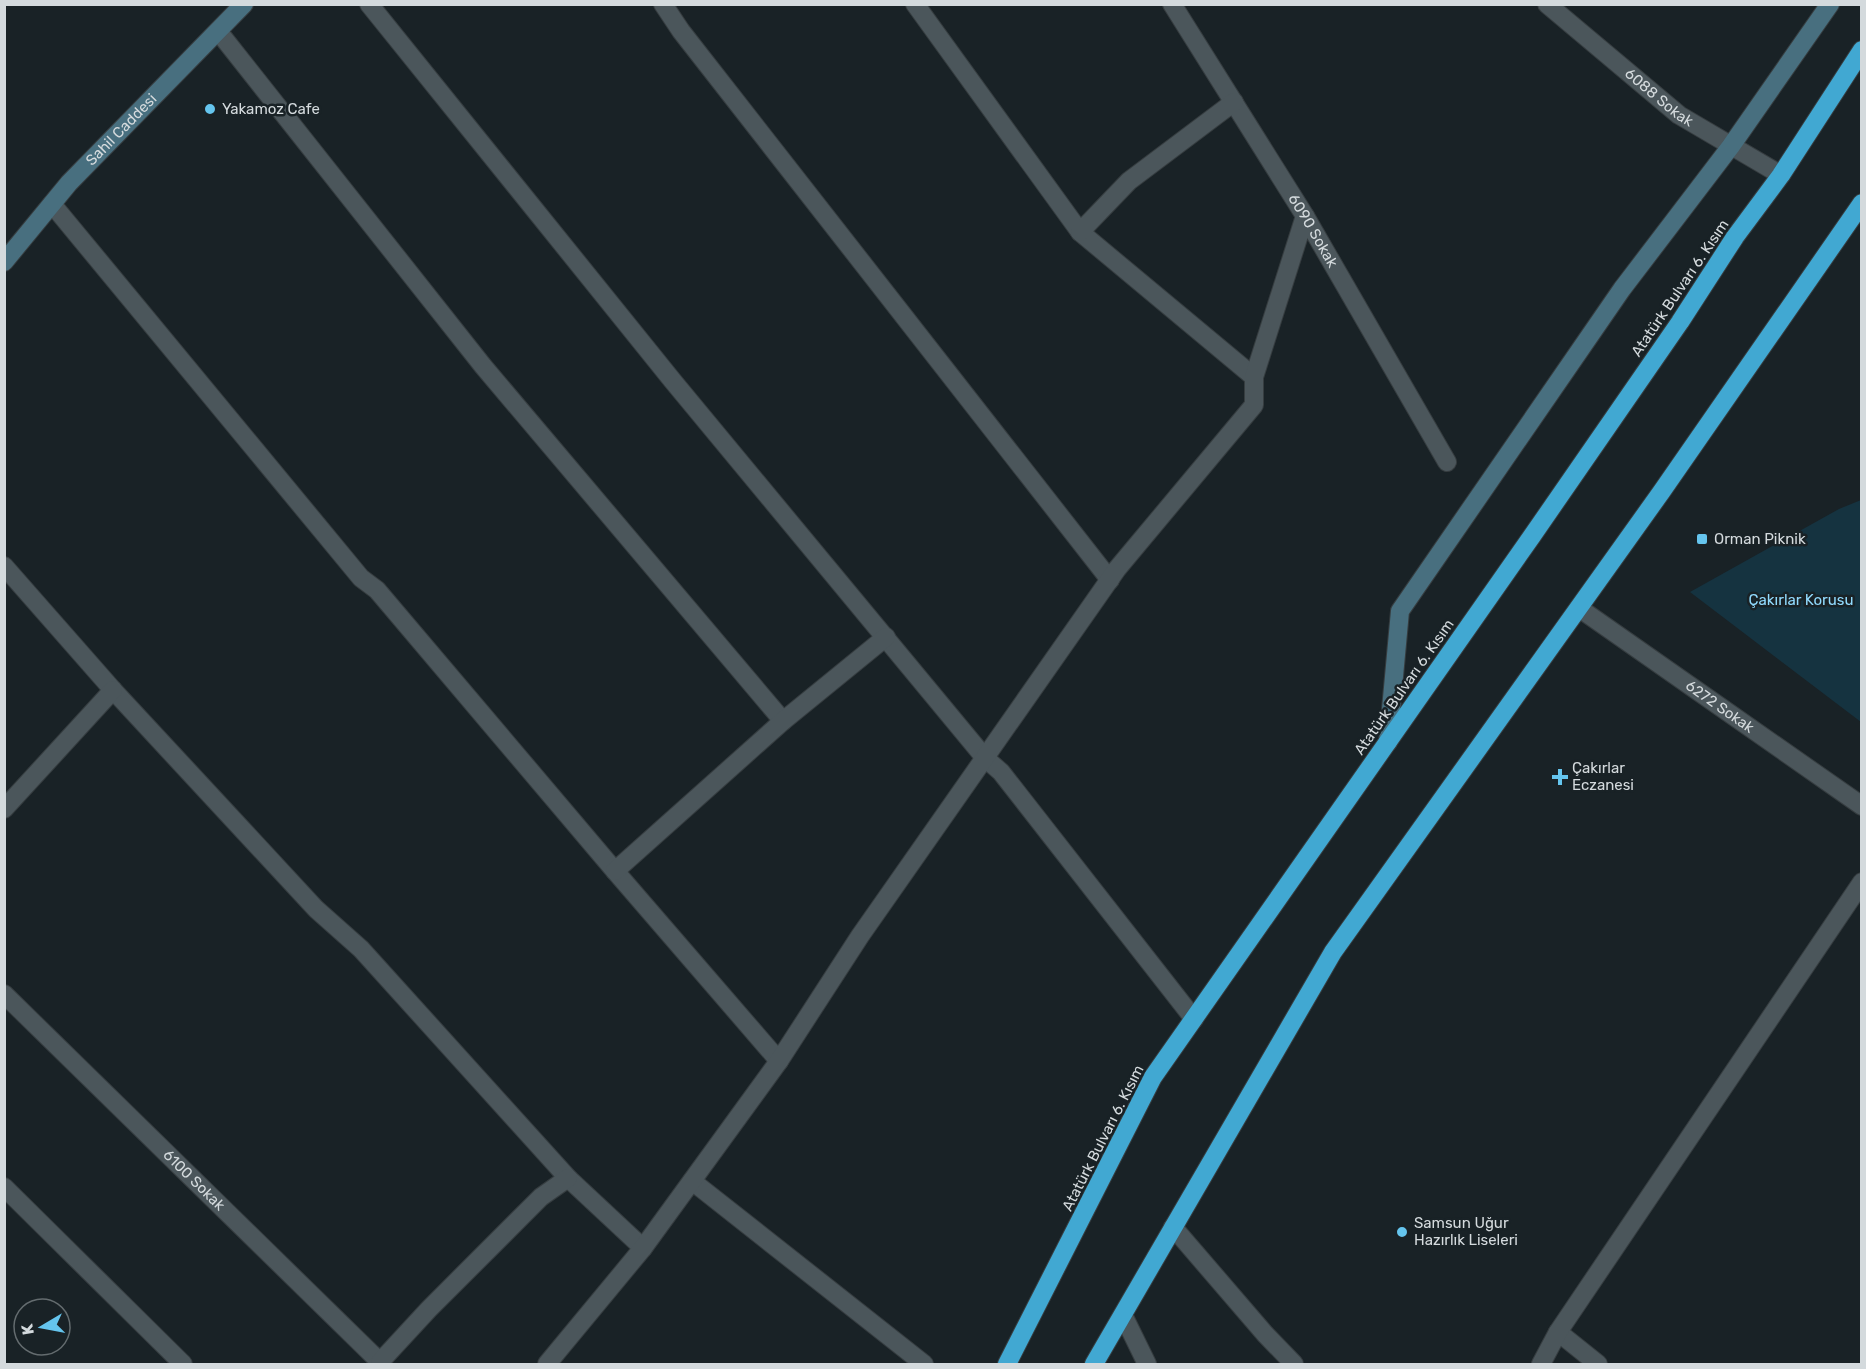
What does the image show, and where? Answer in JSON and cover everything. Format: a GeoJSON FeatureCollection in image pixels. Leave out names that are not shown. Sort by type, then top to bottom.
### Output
{"type":"FeatureCollection","features":[{"type":"Feature","properties":{"kind":"highway","name":"Atatürk Bulvarı 6. Kısım"},"geometry":{"type":"LineString","coordinates":[[1007,1365],[1153,1077],[1680,322],[1735,237],[1781,175],[1862,50]]}},
{"type":"Feature","properties":{"kind":"highway"},"geometry":{"type":"LineString","coordinates":[[1094,1365],[1334,952],[1579,608],[1862,203]]}},
{"type":"Feature","properties":{"kind":"street","name":"Sahil Caddesi"},"geometry":{"type":"LineString","coordinates":[[4,262],[69,183],[244,4]]}},
{"type":"Feature","properties":{"kind":"street"},"geometry":{"type":"LineString","coordinates":[[369,4],[672,380],[985,758],[1001,772],[1194,1019]]}},
{"type":"Feature","properties":{"kind":"street"},"geometry":{"type":"LineString","coordinates":[[663,4],[681,31],[1110,580]]}},
{"type":"Feature","properties":{"kind":"street"},"geometry":{"type":"LineString","coordinates":[[915,4],[1080,232],[1254,378]]}},
{"type":"Feature","properties":{"kind":"street","name":"6090 Sokak"},"geometry":{"type":"LineString","coordinates":[[1172,4],[1305,216],[1447,462]]}},
{"type":"Feature","properties":{"kind":"street","name":"6088 Sokak"},"geometry":{"type":"LineString","coordinates":[[1547,4],[1679,115],[1781,175]]}},
{"type":"Feature","properties":{"kind":"street"},"geometry":{"type":"LineString","coordinates":[[1388,742],[1400,611],[1622,289],[1731,146],[1830,4]]}},
{"type":"Feature","properties":{"kind":"street"},"geometry":{"type":"LineString","coordinates":[[218,31],[483,366],[783,721]]}},
{"type":"Feature","properties":{"kind":"street"},"geometry":{"type":"LineString","coordinates":[[1080,232],[1129,181],[1234,102]]}},
{"type":"Feature","properties":{"kind":"street"},"geometry":{"type":"LineString","coordinates":[[51,204],[361,578],[377,590],[779,1061]]}},
{"type":"Feature","properties":{"kind":"street"},"geometry":{"type":"LineString","coordinates":[[547,1365],[643,1248],[779,1061],[860,936],[1110,580],[1254,405],[1254,378],[1305,216]]}},
{"type":"Feature","properties":{"kind":"street"},"geometry":{"type":"LineString","coordinates":[[4,566],[113,690],[316,909],[361,949],[568,1178],[643,1248]]}},
{"type":"Feature","properties":{"kind":"street","name":"6272 Sokak"},"geometry":{"type":"LineString","coordinates":[[1579,608],[1862,806]]}},
{"type":"Feature","properties":{"kind":"street"},"geometry":{"type":"LineString","coordinates":[[615,871],[783,721],[886,637]]}},
{"type":"Feature","properties":{"kind":"street"},"geometry":{"type":"LineString","coordinates":[[4,809],[113,690]]}},
{"type":"Feature","properties":{"kind":"street"},"geometry":{"type":"LineString","coordinates":[[1541,1365],[1557,1332],[1862,882]]}},
{"type":"Feature","properties":{"kind":"street","name":"6100 Sokak"},"geometry":{"type":"LineString","coordinates":[[4,994],[381,1363]]}},
{"type":"Feature","properties":{"kind":"street"},"geometry":{"type":"LineString","coordinates":[[381,1363],[429,1309],[541,1197],[568,1178]]}},
{"type":"Feature","properties":{"kind":"street"},"geometry":{"type":"LineString","coordinates":[[692,1181],[924,1365]]}},
{"type":"Feature","properties":{"kind":"street"},"geometry":{"type":"LineString","coordinates":[[4,1187],[183,1365]]}},
{"type":"Feature","properties":{"kind":"street"},"geometry":{"type":"LineString","coordinates":[[1173,1227],[1294,1365]]}},
{"type":"Feature","properties":{"kind":"street"},"geometry":{"type":"LineString","coordinates":[[1123,1315],[1147,1365]]}},
{"type":"Feature","properties":{"kind":"street"},"geometry":{"type":"LineString","coordinates":[[1557,1332],[1598,1365]]}},
{"type":"Feature","properties":{"kind":"green space","name":"Çakırlar Korusu"},"geometry":{"type":"Polygon","coordinates":[[[1861,500],[1861,722],[1690,592],[1839,509],[1861,500]]]}},
{"type":"Feature","properties":{"kind":"place","name":"Yakamoz Cafe"},"geometry":{"type":"Point","coordinates":[210,109]}},
{"type":"Feature","properties":{"kind":"place","name":"Orman Piknik"},"geometry":{"type":"Point","coordinates":[1702,539]}},
{"type":"Feature","properties":{"kind":"place","name":"Çakırlar Eczanesi"},"geometry":{"type":"Point","coordinates":[1560,777]}},
{"type":"Feature","properties":{"kind":"place","name":"Samsun Uğur Hazırlık Liseleri"},"geometry":{"type":"Point","coordinates":[1402,1232]}}]}
